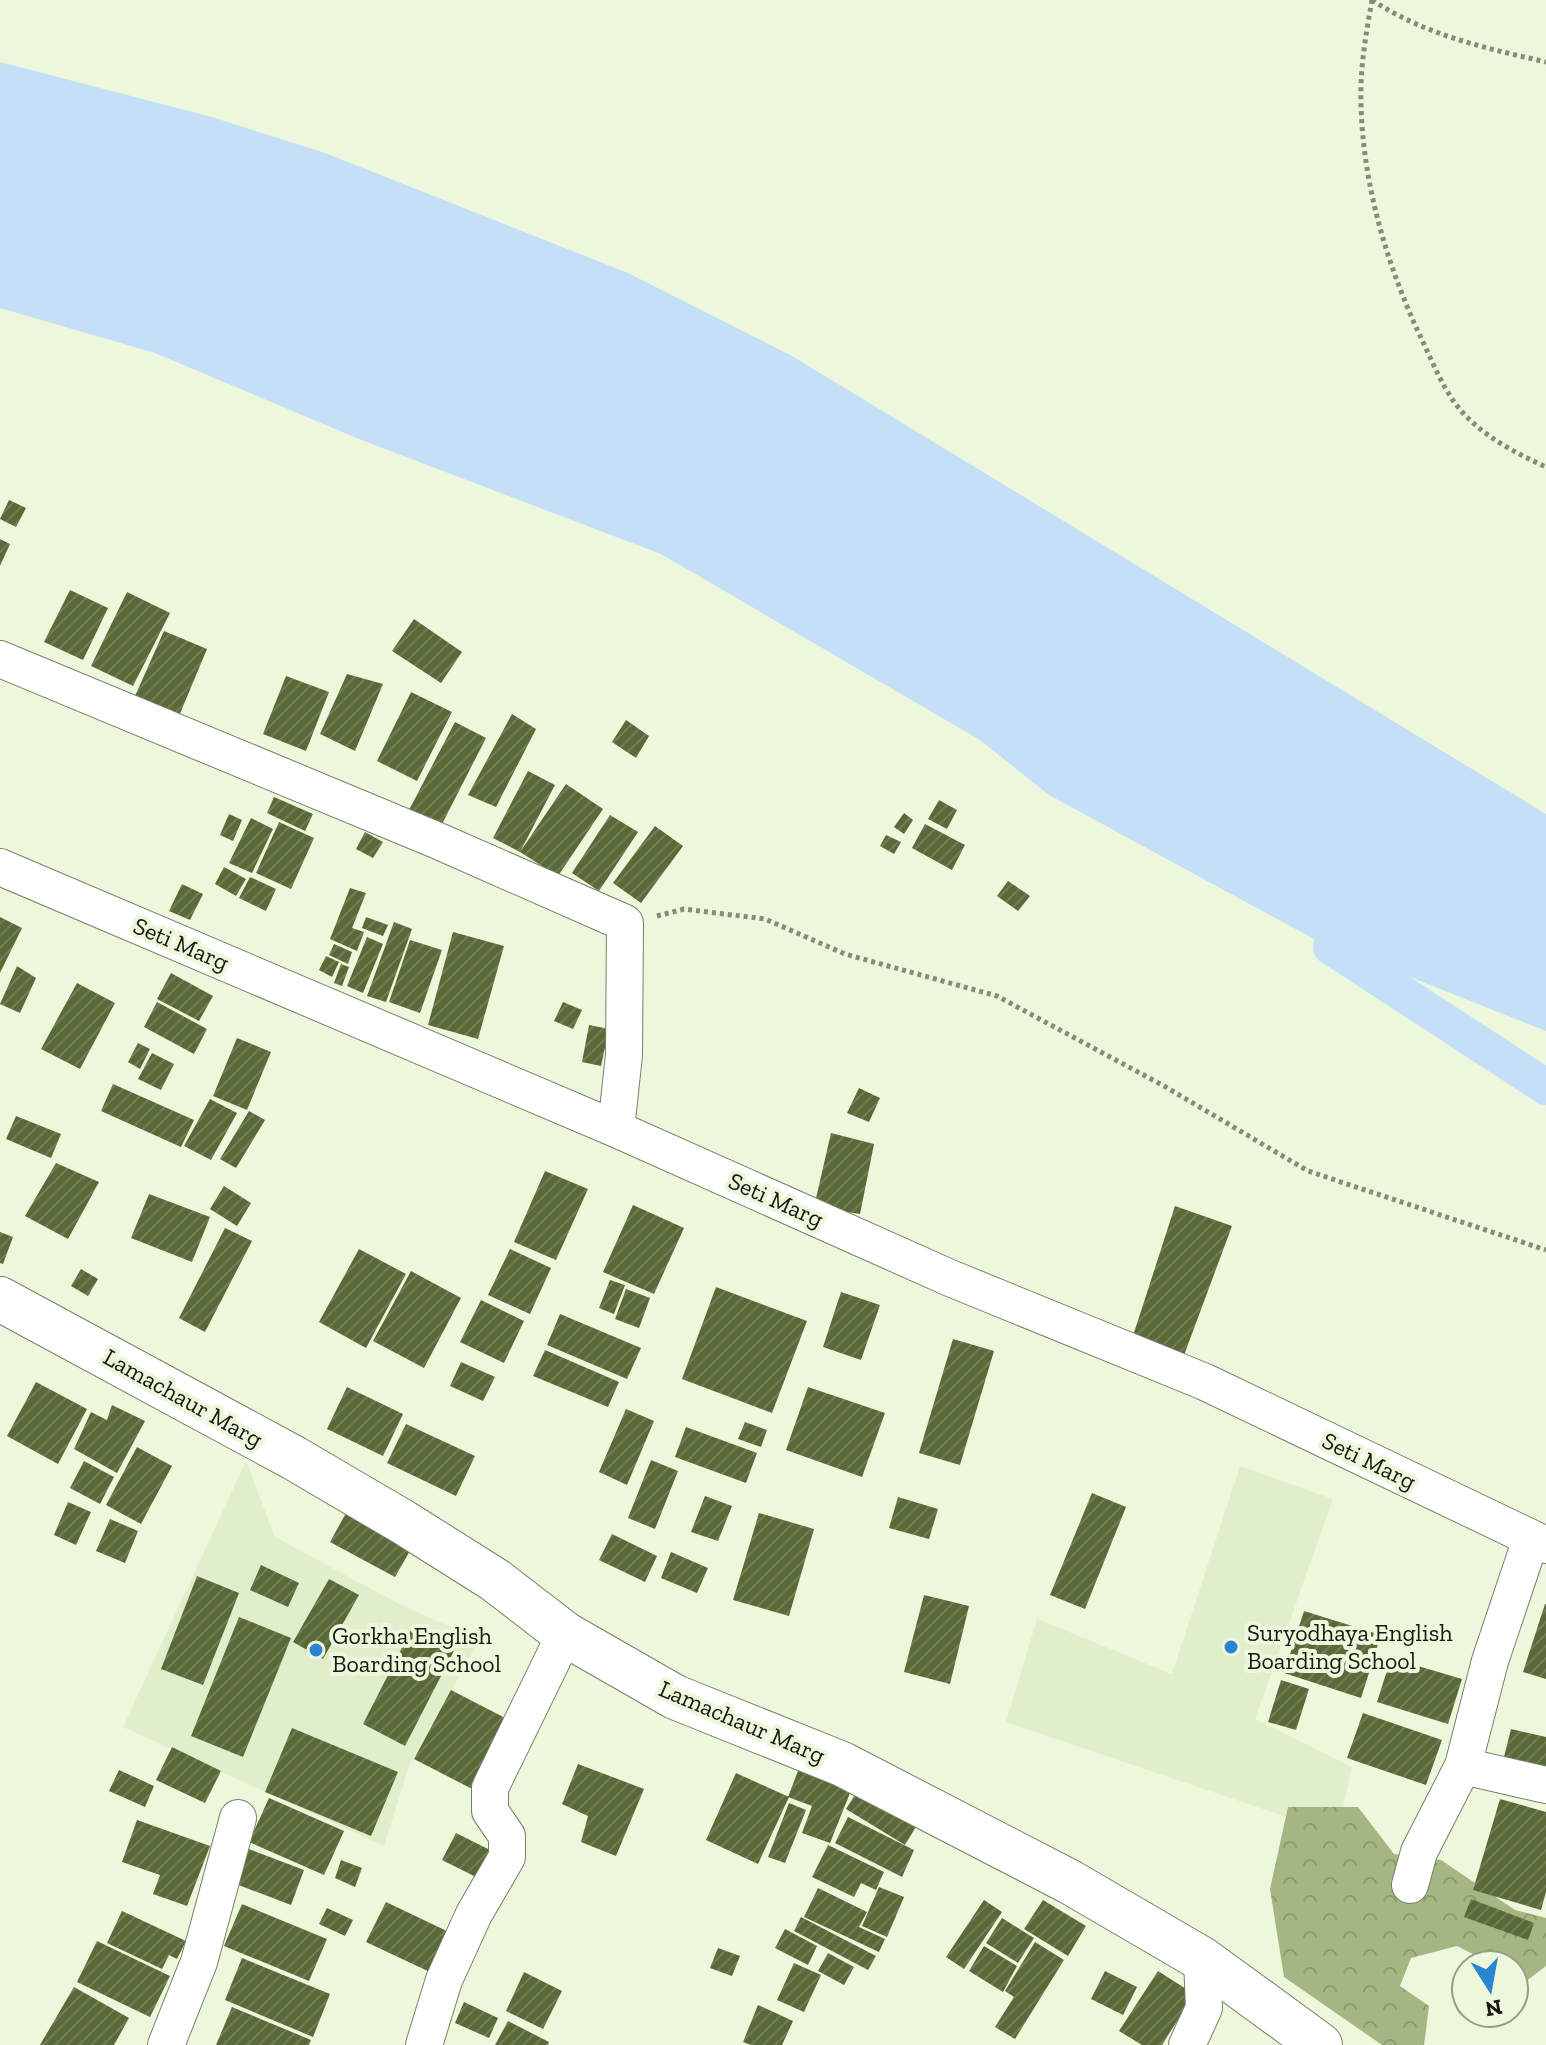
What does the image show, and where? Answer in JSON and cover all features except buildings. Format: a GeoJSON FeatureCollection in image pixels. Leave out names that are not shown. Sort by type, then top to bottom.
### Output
{"type":"FeatureCollection","features":[{"type":"Feature","properties":{"kind":"main road","name":"Lamachaur Marg"},"geometry":{"type":"LineString","coordinates":[[0,1299],[294,1458],[403,1522],[495,1580],[565,1634],[675,1697],[842,1764],[1070,1882],[1202,1959],[1320,2045]]}},
{"type":"Feature","properties":{"kind":"street"},"geometry":{"type":"LineString","coordinates":[[0,659],[422,834],[625,923],[624,1055],[616,1129]]}},
{"type":"Feature","properties":{"kind":"street","name":"Seti Marg"},"geometry":{"type":"LineString","coordinates":[[0,867],[616,1129],[950,1278],[1205,1382],[1538,1542]]}},
{"type":"Feature","properties":{"kind":"street"},"geometry":{"type":"LineString","coordinates":[[1410,1885],[1419,1852],[1463,1766],[1490,1661],[1538,1542]]}},
{"type":"Feature","properties":{"kind":"street"},"geometry":{"type":"LineString","coordinates":[[424,2045],[444,1980],[474,1914],[507,1857],[507,1836],[490,1811],[490,1788],[565,1634]]}},
{"type":"Feature","properties":{"kind":"street"},"geometry":{"type":"LineString","coordinates":[[1463,1766],[1546,1785]]}},
{"type":"Feature","properties":{"kind":"street"},"geometry":{"type":"LineString","coordinates":[[166,2045],[199,1962],[238,1818]]}},
{"type":"Feature","properties":{"kind":"street"},"geometry":{"type":"LineString","coordinates":[[1187,2045],[1204,2008],[1202,1959]]}},
{"type":"Feature","properties":{"kind":"path"},"geometry":{"type":"LineString","coordinates":[[1546,62],[1437,34],[1398,18],[1372,0],[1362,57],[1362,116],[1368,174],[1398,282],[1444,387],[1455,402],[1481,430],[1514,452],[1546,467]]}},
{"type":"Feature","properties":{"kind":"path"},"geometry":{"type":"LineString","coordinates":[[625,923],[684,909],[765,919],[845,954],[997,996],[1164,1086],[1308,1171],[1546,1250]]}},
{"type":"Feature","properties":{"kind":"shaded area","name":"Gorkha English Boarding School"},"geometry":{"type":"Polygon","coordinates":[[[246,1461],[275,1537],[401,1605],[480,1640],[410,1763],[384,1846],[123,1727],[246,1461]]]}},
{"type":"Feature","properties":{"kind":"shaded area","name":"Suryodhaya English Boarding School"},"geometry":{"type":"Polygon","coordinates":[[[1240,1466],[1333,1499],[1255,1719],[1352,1767],[1337,1834],[1006,1722],[1037,1619],[1172,1674],[1240,1466]]]}},
{"type":"Feature","properties":{"kind":"green space"},"geometry":{"type":"Polygon","coordinates":[[[1288,1807],[1358,1807],[1394,1854],[1441,1860],[1515,1910],[1546,1918],[1546,1966],[1530,1978],[1530,1949],[1463,1949],[1457,1946],[1411,1958],[1400,1986],[1429,2006],[1424,2045],[1382,2045],[1284,1977],[1270,1889],[1288,1807]]]}},
{"type":"Feature","properties":{"kind":"water"},"geometry":{"type":"Polygon","coordinates":[[[0,62],[212,117],[325,153],[628,273],[792,356],[1546,814],[1546,1031],[1314,939],[1049,795],[980,740],[661,554],[359,439],[155,353],[0,308],[0,62]]]}},
{"type":"Feature","properties":{"kind":"waterway"},"geometry":{"type":"LineString","coordinates":[[1331,947],[1546,1087]]}},
{"type":"Feature","properties":{"kind":"place","name":"Suryodhaya English Boarding School"},"geometry":{"type":"Point","coordinates":[1231,1647]}},
{"type":"Feature","properties":{"kind":"place","name":"Gorkha English Boarding School"},"geometry":{"type":"Point","coordinates":[316,1650]}}]}
